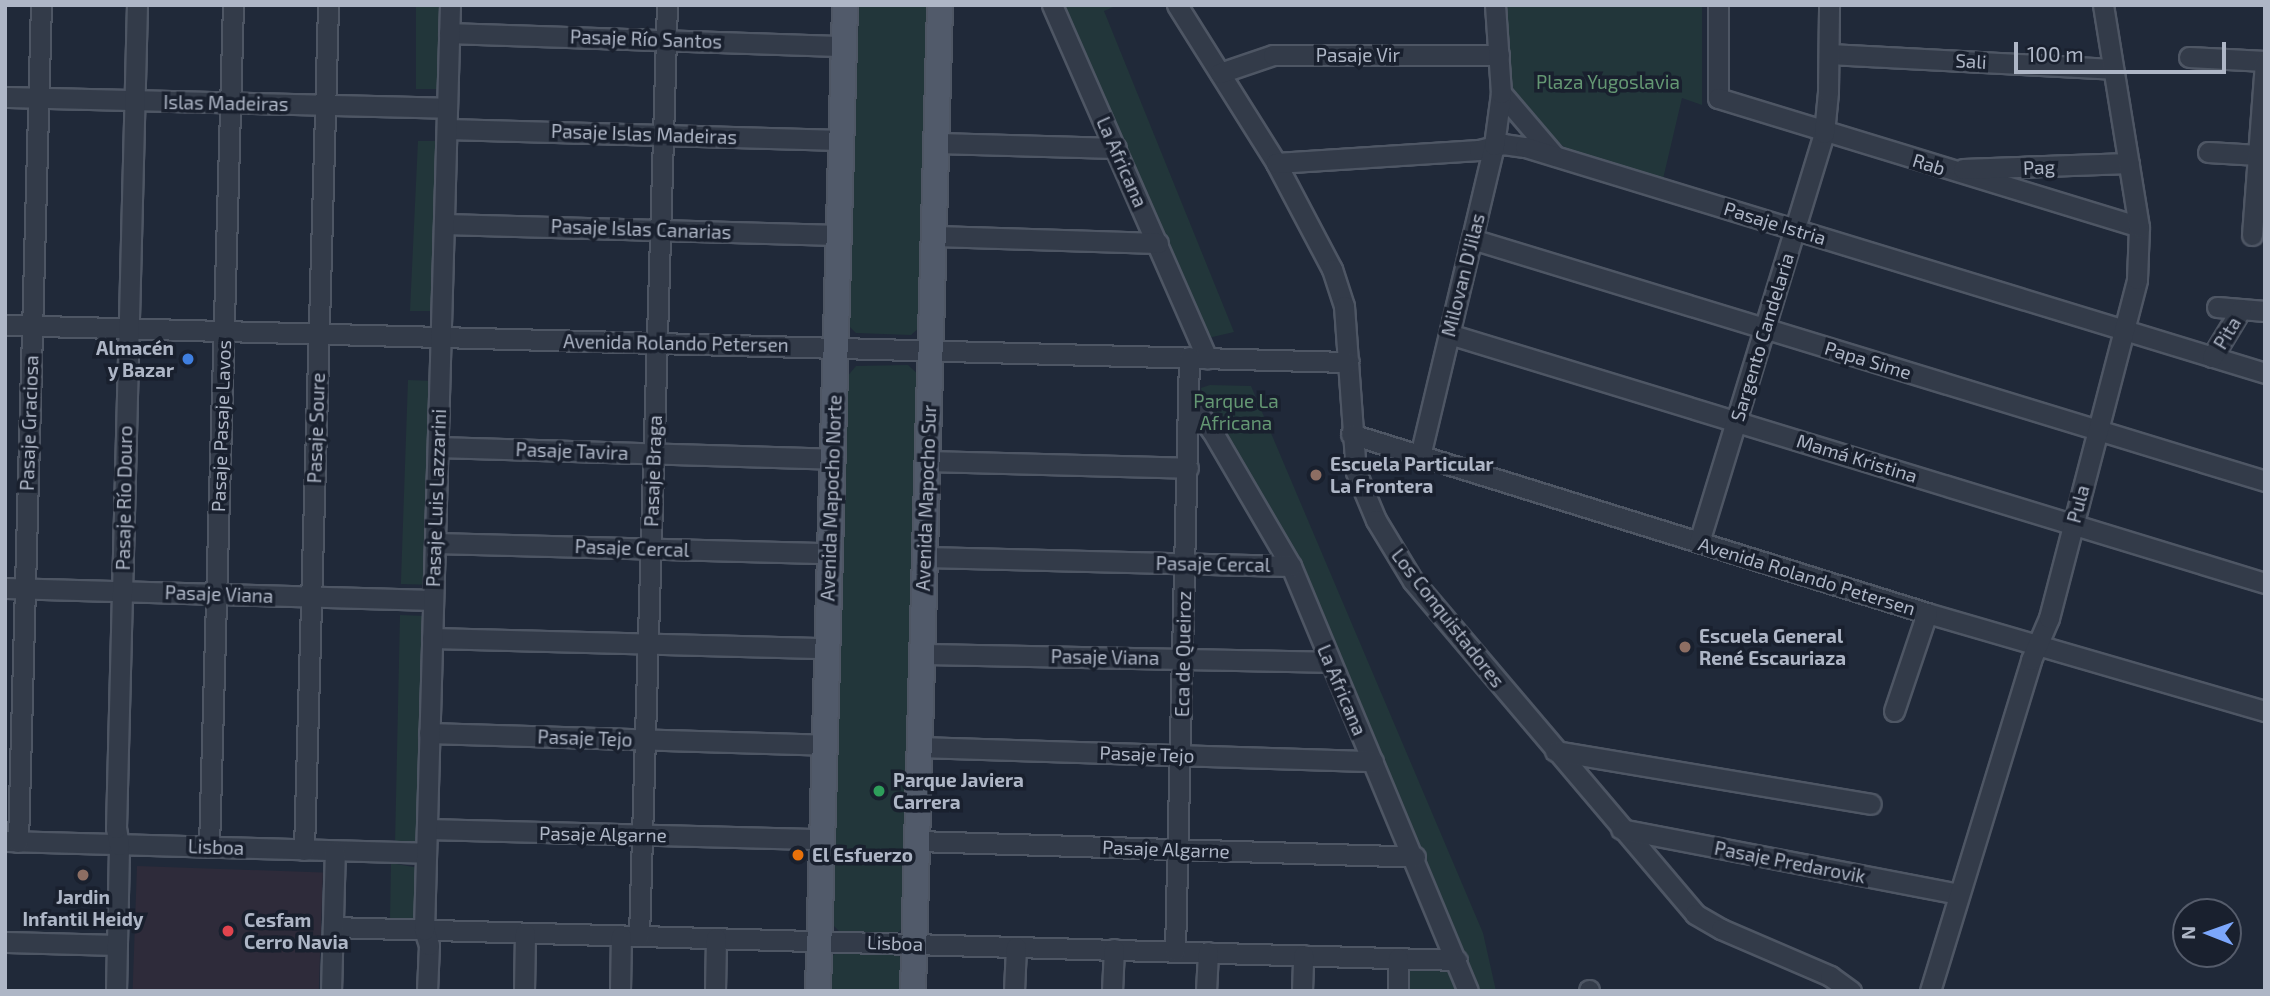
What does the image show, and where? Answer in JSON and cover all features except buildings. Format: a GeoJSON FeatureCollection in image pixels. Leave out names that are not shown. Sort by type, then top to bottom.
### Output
{"type":"FeatureCollection","features":[{"type":"Feature","properties":{"kind":"main road","name":"Avenida Mapocho Norte"},"geometry":{"type":"LineString","coordinates":[[818,991],[845,5]]}},
{"type":"Feature","properties":{"kind":"main road","name":"Avenida Mapocho Sur"},"geometry":{"type":"LineString","coordinates":[[913,991],[940,5]]}},
{"type":"Feature","properties":{"kind":"street","name":"Pasaje Graciosa"},"geometry":{"type":"LineString","coordinates":[[12,841],[15,588],[32,326],[41,5]]}},
{"type":"Feature","properties":{"kind":"street","name":"Pasaje Río Douro"},"geometry":{"type":"LineString","coordinates":[[116,991],[119,845],[116,828],[137,5]]}},
{"type":"Feature","properties":{"kind":"street","name":"Pasaje Pasaje Lavos"},"geometry":{"type":"LineString","coordinates":[[209,847],[233,5]]}},
{"type":"Feature","properties":{"kind":"street","name":"Pasaje Soure"},"geometry":{"type":"LineString","coordinates":[[304,850],[327,5]]}},
{"type":"Feature","properties":{"kind":"street","name":"Pasaje Luis Lazzarini"},"geometry":{"type":"LineString","coordinates":[[428,991],[429,945],[424,930],[450,5]]}},
{"type":"Feature","properties":{"kind":"street","name":"Pasaje Braga"},"geometry":{"type":"LineString","coordinates":[[620,991],[630,936],[642,835],[667,5]]}},
{"type":"Feature","properties":{"kind":"street","name":"La Africana"},"geometry":{"type":"LineString","coordinates":[[1052,5],[1158,243],[1198,357]]}},
{"type":"Feature","properties":{"kind":"street","name":"Los Conquistadores"},"geometry":{"type":"LineString","coordinates":[[1177,5],[1276,163],[1325,253],[1340,290],[1356,472],[1367,503],[1403,566],[1555,751],[1695,914],[1721,929],[1830,976],[1851,991]]}},
{"type":"Feature","properties":{"kind":"street","name":"Milovan D'Jilas"},"geometry":{"type":"LineString","coordinates":[[1420,456],[1494,145],[1501,93],[1495,5]]}},
{"type":"Feature","properties":{"kind":"street","name":"Rab"},"geometry":{"type":"LineString","coordinates":[[1718,5],[1718,98],[1824,133],[2140,227]]}},
{"type":"Feature","properties":{"kind":"street","name":"Sargento Candelaria"},"geometry":{"type":"LineString","coordinates":[[1699,542],[1824,133],[1829,5]]}},
{"type":"Feature","properties":{"kind":"street","name":"Pula"},"geometry":{"type":"LineString","coordinates":[[1930,991],[1958,894],[2037,647],[2049,618],[2137,279],[2140,227],[2103,5]]}},
{"type":"Feature","properties":{"kind":"street","name":"Pasaje Río Santos"},"geometry":{"type":"LineString","coordinates":[[449,33],[844,46]]}},
{"type":"Feature","properties":{"kind":"street","name":"Pasaje Vir"},"geometry":{"type":"LineString","coordinates":[[1220,73],[1254,59],[1283,54],[1499,55]]}},
{"type":"Feature","properties":{"kind":"street","name":"Sali"},"geometry":{"type":"LineString","coordinates":[[1829,54],[2113,69]]}},
{"type":"Feature","properties":{"kind":"street"},"geometry":{"type":"LineString","coordinates":[[2189,57],[2265,62],[2258,155],[2259,212],[2252,235]]}},
{"type":"Feature","properties":{"kind":"street"},"geometry":{"type":"LineString","coordinates":[[1501,93],[1555,155]]}},
{"type":"Feature","properties":{"kind":"street","name":"Islas Madeiras"},"geometry":{"type":"LineString","coordinates":[[5,97],[447,108]]}},
{"type":"Feature","properties":{"kind":"street","name":"Pasaje Islas Madeiras"},"geometry":{"type":"LineString","coordinates":[[447,129],[841,140]]}},
{"type":"Feature","properties":{"kind":"street"},"geometry":{"type":"LineString","coordinates":[[936,143],[1116,148]]}},
{"type":"Feature","properties":{"kind":"street","name":"Pasaje Istria"},"geometry":{"type":"LineString","coordinates":[[1276,163],[1479,150],[1494,145],[1513,144],[2265,373]]}},
{"type":"Feature","properties":{"kind":"street"},"geometry":{"type":"LineString","coordinates":[[2208,152],[2258,155]]}},
{"type":"Feature","properties":{"kind":"street","name":"Pag"},"geometry":{"type":"LineString","coordinates":[[1948,170],[2129,163]]}},
{"type":"Feature","properties":{"kind":"street","name":"Pasaje Islas Canarias"},"geometry":{"type":"LineString","coordinates":[[444,223],[838,235]]}},
{"type":"Feature","properties":{"kind":"street"},"geometry":{"type":"LineString","coordinates":[[933,236],[1158,243]]}},
{"type":"Feature","properties":{"kind":"street","name":"Papa Sime"},"geometry":{"type":"LineString","coordinates":[[1472,239],[2265,481]]}},
{"type":"Feature","properties":{"kind":"street"},"geometry":{"type":"LineString","coordinates":[[2217,307],[2265,311]]}},
{"type":"Feature","properties":{"kind":"street","name":"Pita"},"geometry":{"type":"LineString","coordinates":[[2213,357],[2241,309]]}},
{"type":"Feature","properties":{"kind":"street","name":"Avenida Rolando Petersen"},"geometry":{"type":"LineString","coordinates":[[5,325],[1348,362]]}},
{"type":"Feature","properties":{"kind":"street","name":"Mamá Kristina"},"geometry":{"type":"LineString","coordinates":[[1449,334],[2265,583]]}},
{"type":"Feature","properties":{"kind":"street","name":"Eca de Queiroz"},"geometry":{"type":"LineString","coordinates":[[1175,951],[1190,403],[1198,357]]}},
{"type":"Feature","properties":{"kind":"street","name":"La Africana"},"geometry":{"type":"LineString","coordinates":[[1190,403],[1212,431],[1291,566],[1415,858],[1468,991]]}},
{"type":"Feature","properties":{"kind":"street","name":"Avenida Rolando Petersen"},"geometry":{"type":"LineString","coordinates":[[1351,434],[2037,647],[2265,711]]}},
{"type":"Feature","properties":{"kind":"street","name":"Pasaje Tavira"},"geometry":{"type":"LineString","coordinates":[[438,447],[832,459]]}},
{"type":"Feature","properties":{"kind":"street"},"geometry":{"type":"LineString","coordinates":[[927,461],[1188,468]]}},
{"type":"Feature","properties":{"kind":"street","name":"Pasaje Cercal"},"geometry":{"type":"LineString","coordinates":[[435,542],[829,553]]}},
{"type":"Feature","properties":{"kind":"street","name":"Pasaje Cercal"},"geometry":{"type":"LineString","coordinates":[[925,557],[1291,566]]}},
{"type":"Feature","properties":{"kind":"street","name":"Pasaje Viana"},"geometry":{"type":"LineString","coordinates":[[15,588],[433,600]]}},
{"type":"Feature","properties":{"kind":"street"},"geometry":{"type":"LineString","coordinates":[[1894,711],[1927,613]]}},
{"type":"Feature","properties":{"kind":"street"},"geometry":{"type":"LineString","coordinates":[[432,638],[827,648]]}},
{"type":"Feature","properties":{"kind":"street","name":"Pasaje Viana"},"geometry":{"type":"LineString","coordinates":[[922,653],[1330,662]]}},
{"type":"Feature","properties":{"kind":"street","name":"Pasaje Tejo"},"geometry":{"type":"LineString","coordinates":[[429,733],[824,746]]}},
{"type":"Feature","properties":{"kind":"street","name":"Pasaje Tejo"},"geometry":{"type":"LineString","coordinates":[[920,747],[1373,761]]}},
{"type":"Feature","properties":{"kind":"street"},"geometry":{"type":"LineString","coordinates":[[1555,751],[1871,804]]}},
{"type":"Feature","properties":{"kind":"street","name":"Pasaje Algarne"},"geometry":{"type":"LineString","coordinates":[[427,829],[822,839]]}},
{"type":"Feature","properties":{"kind":"street","name":"Pasaje Predarovik"},"geometry":{"type":"LineString","coordinates":[[1621,829],[1958,894]]}},
{"type":"Feature","properties":{"kind":"street","name":"Lisboa"},"geometry":{"type":"LineString","coordinates":[[12,841],[426,853]]}},
{"type":"Feature","properties":{"kind":"street","name":"Pasaje Algarne"},"geometry":{"type":"LineString","coordinates":[[917,842],[1415,858]]}},
{"type":"Feature","properties":{"kind":"street"},"geometry":{"type":"LineString","coordinates":[[331,991],[335,851]]}},
{"type":"Feature","properties":{"kind":"street","name":"Lisboa"},"geometry":{"type":"LineString","coordinates":[[332,927],[1457,960]]}},
{"type":"Feature","properties":{"kind":"street"},"geometry":{"type":"LineString","coordinates":[[524,991],[525,933]]}},
{"type":"Feature","properties":{"kind":"street"},"geometry":{"type":"LineString","coordinates":[[715,991],[716,938]]}},
{"type":"Feature","properties":{"kind":"street"},"geometry":{"type":"LineString","coordinates":[[5,942],[117,945]]}},
{"type":"Feature","properties":{"kind":"street"},"geometry":{"type":"LineString","coordinates":[[1014,991],[1016,947]]}},
{"type":"Feature","properties":{"kind":"street"},"geometry":{"type":"LineString","coordinates":[[1112,991],[1114,949]]}},
{"type":"Feature","properties":{"kind":"street"},"geometry":{"type":"LineString","coordinates":[[1206,991],[1208,952]]}},
{"type":"Feature","properties":{"kind":"street"},"geometry":{"type":"LineString","coordinates":[[1301,991],[1303,955]]}},
{"type":"Feature","properties":{"kind":"street"},"geometry":{"type":"LineString","coordinates":[[1398,958],[1398,991]]}},
{"type":"Feature","properties":{"kind":"shaded area","name":"Cesfam Cerro Navia"},"geometry":{"type":"Polygon","coordinates":[[[137,866],[323,872],[319,991],[133,991],[137,866]]]}},
{"type":"Feature","properties":{"kind":"green space"},"geometry":{"type":"Polygon","coordinates":[[[416,5],[443,5],[443,89],[416,89],[416,5]]]}},
{"type":"Feature","properties":{"kind":"green space"},"geometry":{"type":"Polygon","coordinates":[[[859,5],[931,5],[920,327],[911,335],[856,333],[849,326],[859,5]]]}},
{"type":"Feature","properties":{"kind":"green space"},"geometry":{"type":"Polygon","coordinates":[[[1061,5],[1118,5],[1104,11],[1234,332],[1208,338],[1061,5]]]}},
{"type":"Feature","properties":{"kind":"green space","name":"Plaza Yugoslavia"},"geometry":{"type":"Polygon","coordinates":[[[1503,5],[1702,5],[1702,105],[1682,98],[1663,179],[1569,150],[1543,132],[1510,90],[1503,5]]]}},
{"type":"Feature","properties":{"kind":"green space"},"geometry":{"type":"Polygon","coordinates":[[[418,141],[436,141],[434,311],[410,311],[418,141]]]}},
{"type":"Feature","properties":{"kind":"green space"},"geometry":{"type":"Polygon","coordinates":[[[908,365],[920,376],[908,920],[899,932],[840,932],[831,923],[846,378],[856,366],[908,365]]]}},
{"type":"Feature","properties":{"kind":"green space"},"geometry":{"type":"Polygon","coordinates":[[[408,380],[434,381],[427,585],[401,584],[408,380]]]}},
{"type":"Feature","properties":{"kind":"green space","name":"Parque La Africana"},"geometry":{"type":"Polygon","coordinates":[[[1210,385],[1251,386],[1483,933],[1496,991],[1475,991],[1342,664],[1204,406],[1201,388],[1210,385]]]}},
{"type":"Feature","properties":{"kind":"green space"},"geometry":{"type":"Polygon","coordinates":[[[400,615],[425,616],[421,839],[413,846],[395,845],[400,615]]]}},
{"type":"Feature","properties":{"kind":"green space"},"geometry":{"type":"Polygon","coordinates":[[[391,863],[419,868],[417,917],[410,921],[390,921],[391,863]]]}},
{"type":"Feature","properties":{"kind":"green space"},"geometry":{"type":"Polygon","coordinates":[[[840,950],[897,953],[906,966],[905,991],[830,991],[831,957],[840,950]]]}},
{"type":"Feature","properties":{"kind":"green space"},"geometry":{"type":"Polygon","coordinates":[[[1451,965],[1460,991],[1405,991],[1405,966],[1451,965]]]}},
{"type":"Feature","properties":{"kind":"place","name":"Almacén y Bazar"},"geometry":{"type":"Point","coordinates":[188,359]}},
{"type":"Feature","properties":{"kind":"place","name":"Escuela Particular La Frontera"},"geometry":{"type":"Point","coordinates":[1316,475]}},
{"type":"Feature","properties":{"kind":"place","name":"Escuela General René Escauriaza"},"geometry":{"type":"Point","coordinates":[1685,647]}},
{"type":"Feature","properties":{"kind":"place","name":"Parque Javiera Carrera"},"geometry":{"type":"Point","coordinates":[879,791]}},
{"type":"Feature","properties":{"kind":"place","name":"El Esfuerzo"},"geometry":{"type":"Point","coordinates":[798,855]}},
{"type":"Feature","properties":{"kind":"place","name":"Jardin Infantil Heidy"},"geometry":{"type":"Point","coordinates":[83,875]}},
{"type":"Feature","properties":{"kind":"place","name":"Cesfam Cerro Navia"},"geometry":{"type":"Point","coordinates":[228,931]}}]}
